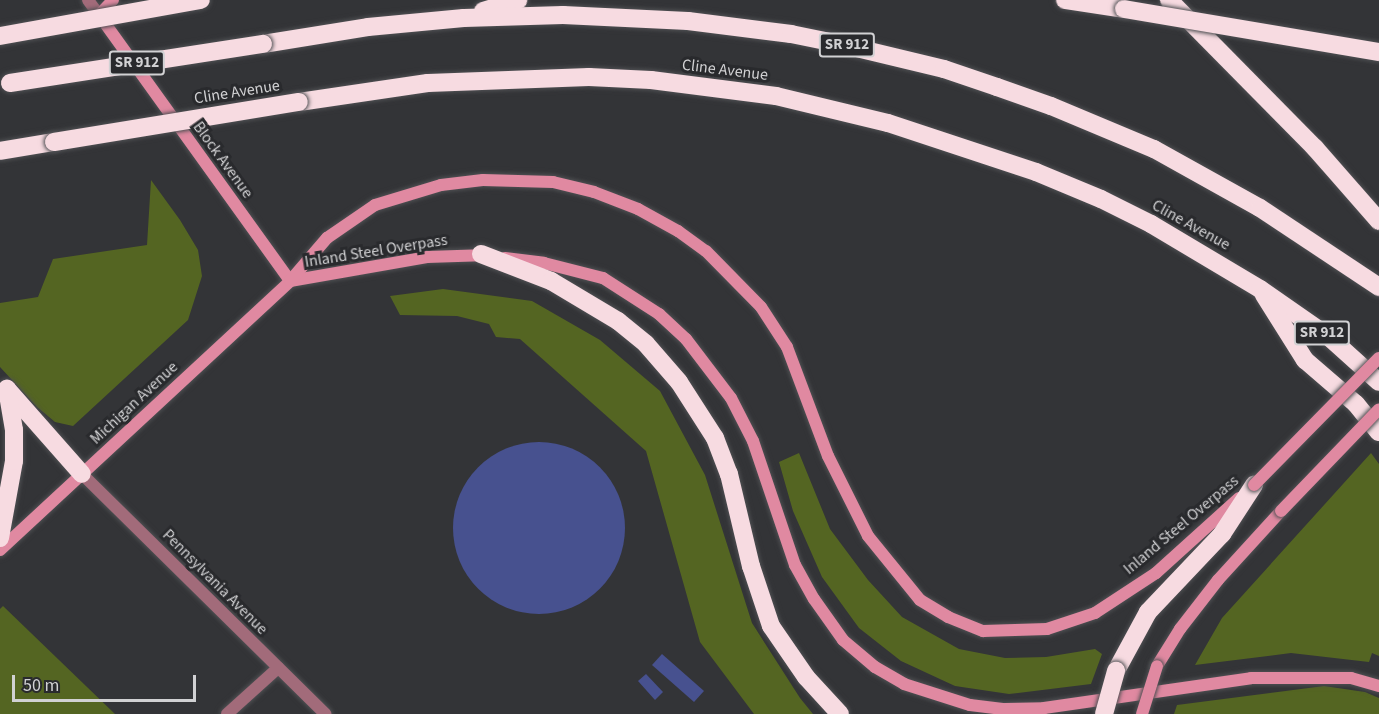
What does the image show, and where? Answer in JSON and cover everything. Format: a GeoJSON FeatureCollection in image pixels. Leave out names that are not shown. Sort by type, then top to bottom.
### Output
{"type":"FeatureCollection","features":[{"type":"Feature","properties":{"kind":"highway"},"geometry":{"type":"LineString","coordinates":[[0,36],[201,0]]}},
{"type":"Feature","properties":{"kind":"highway"},"geometry":{"type":"LineString","coordinates":[[464,18],[518,0]]}},
{"type":"Feature","properties":{"kind":"highway"},"geometry":{"type":"LineString","coordinates":[[1065,0],[1379,52]]}},
{"type":"Feature","properties":{"kind":"highway"},"geometry":{"type":"LineString","coordinates":[[1168,0],[1315,148],[1379,221]]}},
{"type":"Feature","properties":{"kind":"highway","name":"SR 912"},"geometry":{"type":"LineString","coordinates":[[5,83],[368,27],[464,18],[595,16],[721,25],[791,34],[944,69],[1051,106],[1154,149],[1260,208],[1379,287]]}},
{"type":"Feature","properties":{"kind":"highway","name":"Cline Avenue"},"geometry":{"type":"LineString","coordinates":[[0,151],[428,83],[528,77],[651,80],[776,96],[888,123],[1036,172],[1101,199],[1151,224],[1260,289],[1329,338],[1379,382]]}},
{"type":"Feature","properties":{"kind":"highway"},"geometry":{"type":"LineString","coordinates":[[481,254],[551,281],[618,321],[668,367],[699,410],[715,438],[729,474],[751,566],[771,626],[806,677],[840,714]]}},
{"type":"Feature","properties":{"kind":"highway"},"geometry":{"type":"LineString","coordinates":[[1260,289],[1305,360],[1356,404],[1379,432]]}},
{"type":"Feature","properties":{"kind":"highway"},"geometry":{"type":"LineString","coordinates":[[4,385],[82,474]]}},
{"type":"Feature","properties":{"kind":"highway"},"geometry":{"type":"LineString","coordinates":[[0,538],[14,461],[14,430],[4,385]]}},
{"type":"Feature","properties":{"kind":"highway"},"geometry":{"type":"LineString","coordinates":[[1104,714],[1116,671],[1148,612],[1222,534],[1254,485]]}},
{"type":"Feature","properties":{"kind":"main road"},"geometry":{"type":"LineString","coordinates":[[99,15],[113,0]]}},
{"type":"Feature","properties":{"kind":"main road","name":"Block Avenue"},"geometry":{"type":"LineString","coordinates":[[99,15],[290,281]]}},
{"type":"Feature","properties":{"kind":"main road","name":"Inland Steel Overpass"},"geometry":{"type":"LineString","coordinates":[[290,281],[327,238],[375,205],[441,184],[494,180],[553,182],[594,192],[638,209],[678,231],[706,251],[761,308],[787,346],[828,456],[868,536],[920,600],[948,617],[982,631],[1047,629],[1095,613],[1156,573],[1254,485],[1379,357]]}},
{"type":"Feature","properties":{"kind":"main road","name":"Inland Steel Overpass"},"geometry":{"type":"LineString","coordinates":[[290,281],[427,257],[481,254],[544,263],[603,278],[659,314],[686,339],[731,398],[753,441],[795,565],[814,598],[843,640],[875,667],[904,684],[970,705],[1005,709],[1044,708],[1251,678],[1351,678],[1379,686]]}},
{"type":"Feature","properties":{"kind":"main road","name":"Michigan Avenue"},"geometry":{"type":"LineString","coordinates":[[0,550],[290,281]]}},
{"type":"Feature","properties":{"kind":"main road"},"geometry":{"type":"LineString","coordinates":[[1142,714],[1157,666],[1180,629],[1218,580],[1379,409]]}},
{"type":"Feature","properties":{"kind":"street","name":"Block Avenue"},"geometry":{"type":"LineString","coordinates":[[88,0],[99,15]]}},
{"type":"Feature","properties":{"kind":"street","name":"Pennsylvania Avenue"},"geometry":{"type":"LineString","coordinates":[[82,474],[325,714]]}},
{"type":"Feature","properties":{"kind":"street"},"geometry":{"type":"LineString","coordinates":[[227,714],[278,668]]}},
{"type":"Feature","properties":{"kind":"green space"},"geometry":{"type":"Polygon","coordinates":[[[151,180],[198,250],[202,276],[188,320],[73,426],[55,422],[37,407],[0,367],[0,303],[38,297],[53,259],[147,245],[151,180]]]}},
{"type":"Feature","properties":{"kind":"green space"},"geometry":{"type":"Polygon","coordinates":[[[443,289],[532,301],[600,340],[660,391],[705,475],[752,623],[800,698],[813,714],[754,714],[700,642],[646,451],[520,339],[496,337],[489,324],[457,316],[400,315],[390,296],[443,289]]]}},
{"type":"Feature","properties":{"kind":"green space"},"geometry":{"type":"Polygon","coordinates":[[[799,453],[830,529],[868,580],[902,617],[959,649],[1005,658],[1046,657],[1095,649],[1102,654],[1091,684],[1009,694],[955,686],[901,661],[859,628],[822,577],[793,511],[779,462],[799,453]]]}},
{"type":"Feature","properties":{"kind":"green space"},"geometry":{"type":"Polygon","coordinates":[[[1371,453],[1379,464],[1379,656],[1372,653],[1369,662],[1291,653],[1195,665],[1222,618],[1371,453]]]}},
{"type":"Feature","properties":{"kind":"green space"},"geometry":{"type":"Polygon","coordinates":[[[3,606],[115,714],[0,714],[0,609],[3,606]]]}},
{"type":"Feature","properties":{"kind":"green space"},"geometry":{"type":"Polygon","coordinates":[[[1324,686],[1365,692],[1379,698],[1379,714],[1174,714],[1177,705],[1324,686]]]}},
{"type":"Feature","properties":{"kind":"building"},"geometry":{"type":"Polygon","coordinates":[[[539,442],[572,449],[600,467],[618,495],[625,528],[618,561],[600,589],[572,607],[539,614],[506,607],[478,589],[460,561],[453,528],[460,495],[478,467],[506,449],[539,442]]]}},
{"type":"Feature","properties":{"kind":"building"},"geometry":{"type":"Polygon","coordinates":[[[662,654],[704,691],[694,702],[652,665],[662,654]]]}},
{"type":"Feature","properties":{"kind":"building"},"geometry":{"type":"Polygon","coordinates":[[[646,674],[663,692],[655,700],[638,681],[646,674]]]}}]}
